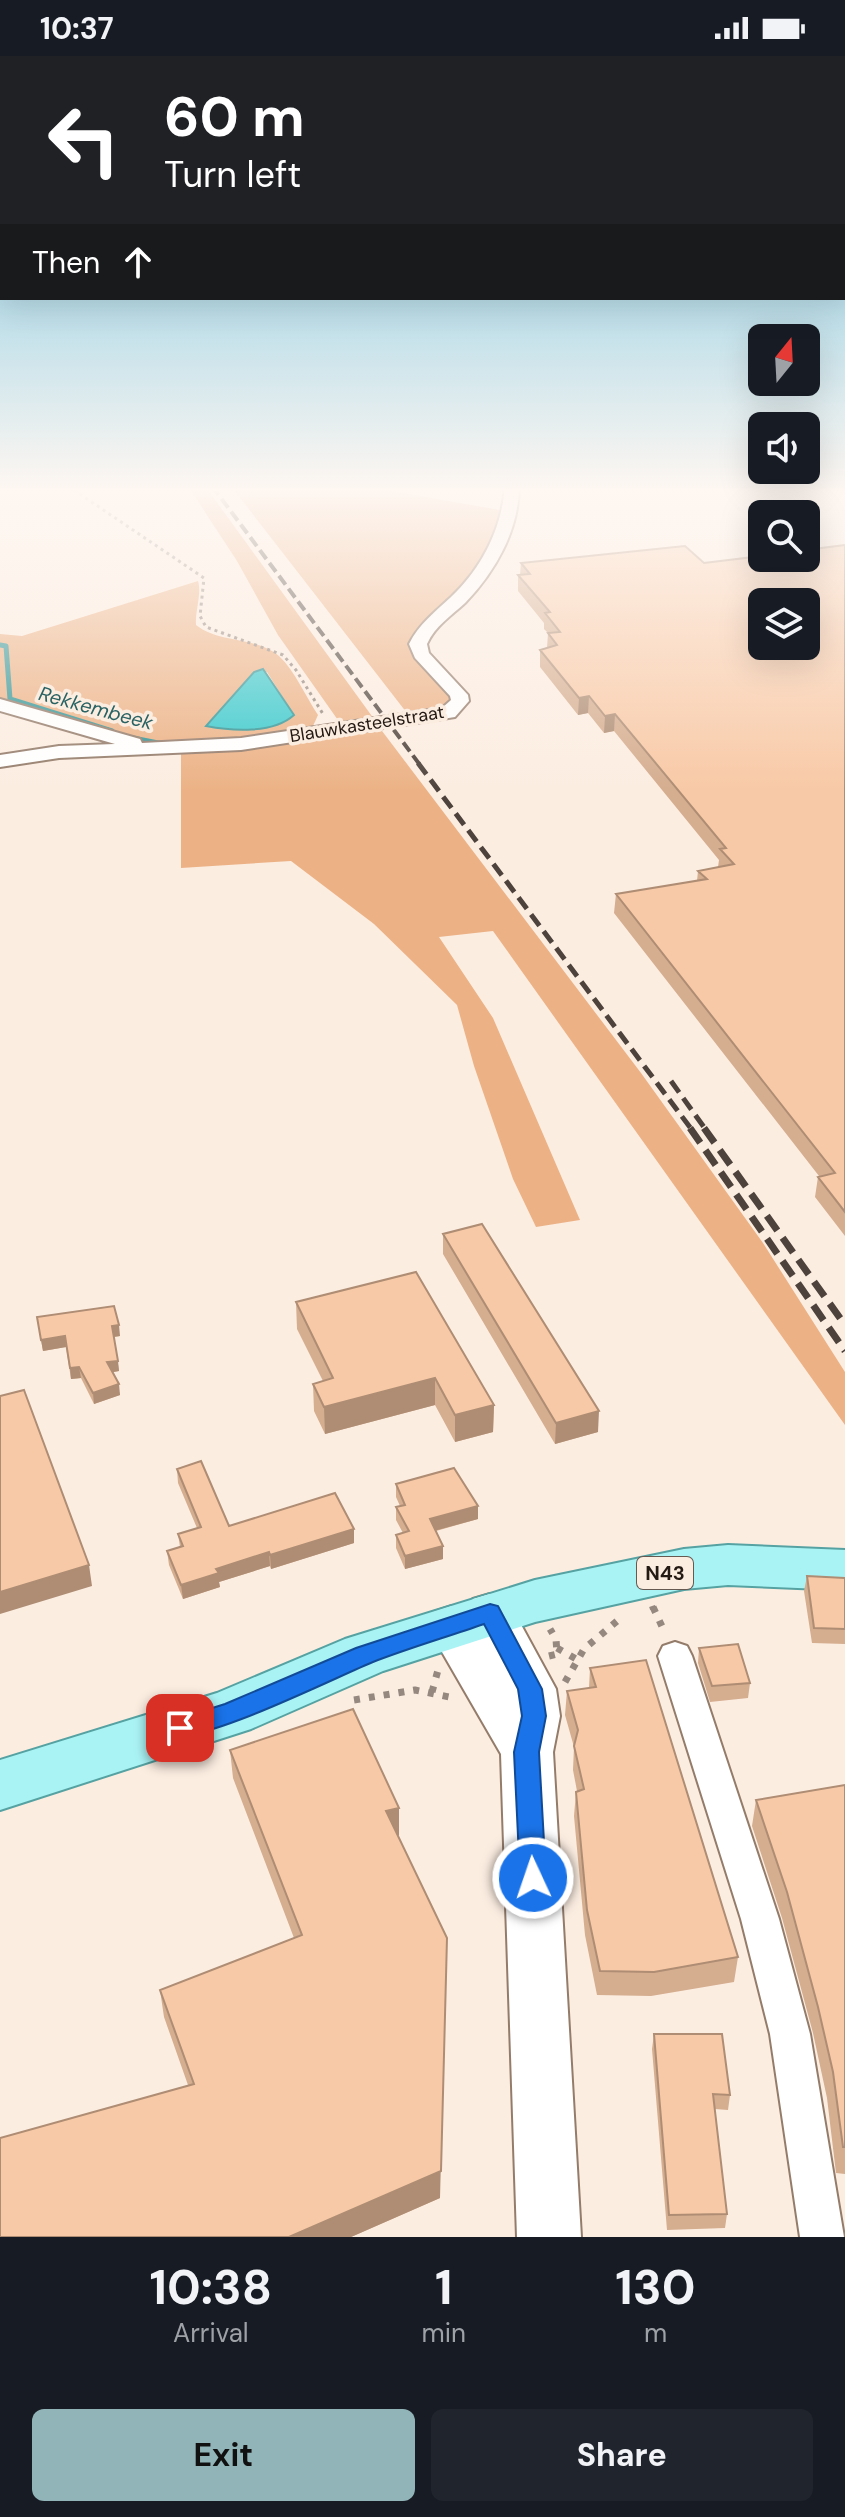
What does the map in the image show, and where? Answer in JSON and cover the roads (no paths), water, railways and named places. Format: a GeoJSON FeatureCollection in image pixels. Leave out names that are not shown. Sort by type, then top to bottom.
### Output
{"type":"FeatureCollection","features":[{"type":"Feature","properties":{"kind":"main road","name":"N43"},"geometry":{"type":"LineString","coordinates":[[0,1785],[231,1712],[321,1672],[460,1636],[659,1591],[728,1565],[845,1570]]}},
{"type":"Feature","properties":{"kind":"main road"},"geometry":{"type":"LineString","coordinates":[[460,1636],[527,1752],[549,2237]]}},
{"type":"Feature","properties":{"kind":"street","name":"Blauwkasteelstraat"},"geometry":{"type":"LineString","coordinates":[[0,761],[59,752],[241,744],[439,716],[454,710],[460,701],[459,695],[421,654],[418,644],[427,629],[467,588]]}},
{"type":"Feature","properties":{"kind":"street","name":"Blauwkasteelstraat"},"geometry":{"type":"LineString","coordinates":[[0,705],[152,749]]}},
{"type":"Feature","properties":{"kind":"street"},"geometry":{"type":"LineString","coordinates":[[675,1656],[760,1919],[790,2034],[829,2227]]}},
{"type":"Feature","properties":{"kind":"water"},"geometry":{"type":"Polygon","coordinates":[[[263,669],[294,715],[264,728],[240,730],[206,726],[254,672],[263,669]]]}},
{"type":"Feature","properties":{"kind":"waterway","name":"Rekkembeek"},"geometry":{"type":"LineString","coordinates":[[0,645],[6,646],[10,699],[112,731]]}},
{"type":"Feature","properties":{"kind":"waterway","name":"Rekkembeek"},"geometry":{"type":"LineString","coordinates":[[133,738],[163,744]]}},
{"type":"Feature","properties":{"kind":"railway"},"geometry":{"type":"LineString","coordinates":[[288,588],[420,765]]}},
{"type":"Feature","properties":{"kind":"railway"},"geometry":{"type":"LineString","coordinates":[[418,763],[692,1130]]}},
{"type":"Feature","properties":{"kind":"railway"},"geometry":{"type":"LineString","coordinates":[[671,1081],[706,1130]]}},
{"type":"Feature","properties":{"kind":"railway"},"geometry":{"type":"LineString","coordinates":[[690,1128],[845,1351]]}},
{"type":"Feature","properties":{"kind":"railway"},"geometry":{"type":"LineString","coordinates":[[704,1128],[845,1325]]}}]}
